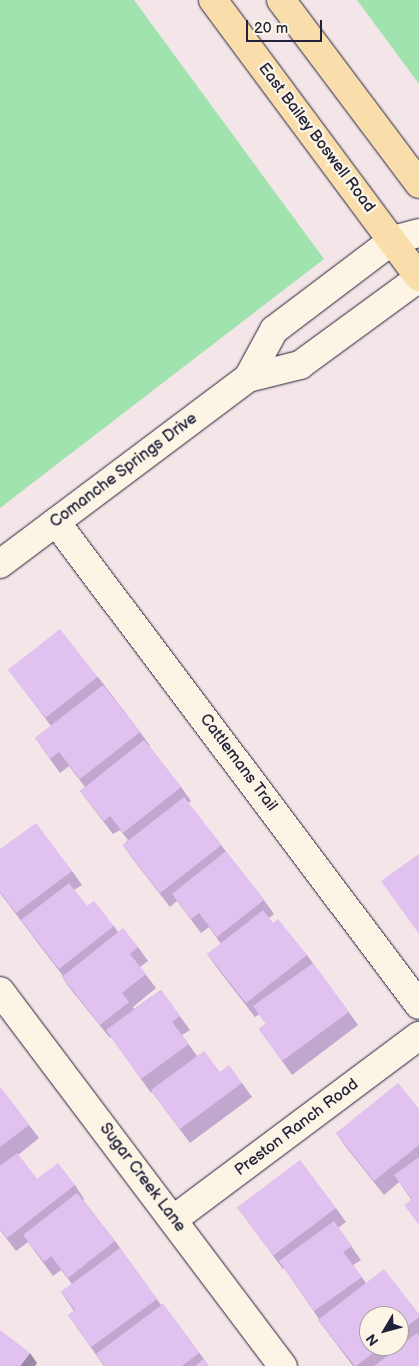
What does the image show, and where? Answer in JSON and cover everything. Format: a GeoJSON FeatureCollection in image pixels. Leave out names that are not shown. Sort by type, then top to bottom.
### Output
{"type":"FeatureCollection","features":[{"type":"Feature","properties":{"kind":"main road","name":"East Bailey Boswell Road"},"geometry":{"type":"LineString","coordinates":[[213,0],[393,240],[419,278]]}},
{"type":"Feature","properties":{"kind":"main road"},"geometry":{"type":"LineString","coordinates":[[281,0],[419,184]]}},
{"type":"Feature","properties":{"kind":"street","name":"Comanche Springs Drive"},"geometry":{"type":"LineString","coordinates":[[248,378],[274,330],[393,240],[419,233]]}},
{"type":"Feature","properties":{"kind":"street","name":"Comanche Springs Drive"},"geometry":{"type":"LineString","coordinates":[[0,564],[248,378],[300,365],[419,278]]}},
{"type":"Feature","properties":{"kind":"street","name":"Cattlemans Trail"},"geometry":{"type":"LineString","coordinates":[[56,522],[419,1005]]}},
{"type":"Feature","properties":{"kind":"street","name":"Sugar Creek Lane"},"geometry":{"type":"LineString","coordinates":[[0,991],[174,1219],[283,1366]]}},
{"type":"Feature","properties":{"kind":"street","name":"Preston Ranch Road"},"geometry":{"type":"LineString","coordinates":[[174,1219],[419,1036]]}},
{"type":"Feature","properties":{"kind":"green space"},"geometry":{"type":"Polygon","coordinates":[[[0,0],[134,0],[324,259],[0,508],[0,0]]]}},
{"type":"Feature","properties":{"kind":"green space"},"geometry":{"type":"Polygon","coordinates":[[[357,0],[419,0],[419,84],[357,0]]]}},
{"type":"Feature","properties":{"kind":"building"},"geometry":{"type":"Polygon","coordinates":[[[60,629],[98,677],[46,718],[8,670],[60,629]]]}},
{"type":"Feature","properties":{"kind":"building"},"geometry":{"type":"Polygon","coordinates":[[[103,685],[140,732],[80,779],[59,752],[50,759],[35,738],[103,685]]]}},
{"type":"Feature","properties":{"kind":"building"},"geometry":{"type":"Polygon","coordinates":[[[144,740],[181,787],[123,833],[110,816],[104,821],[80,791],[144,740]]]}},
{"type":"Feature","properties":{"kind":"building"},"geometry":{"type":"Polygon","coordinates":[[[184,797],[222,845],[160,893],[123,845],[184,797]]]}},
{"type":"Feature","properties":{"kind":"building"},"geometry":{"type":"Polygon","coordinates":[[[36,823],[72,871],[16,913],[0,892],[0,849],[36,823]]]}},
{"type":"Feature","properties":{"kind":"building"},"geometry":{"type":"Polygon","coordinates":[[[226,851],[264,900],[217,937],[199,913],[191,919],[172,894],[226,851]]]}},
{"type":"Feature","properties":{"kind":"building"},"geometry":{"type":"Polygon","coordinates":[[[419,854],[419,934],[381,881],[419,854]]]}},
{"type":"Feature","properties":{"kind":"building"},"geometry":{"type":"Polygon","coordinates":[[[69,883],[87,906],[94,901],[114,926],[59,969],[21,920],[69,883]]]}},
{"type":"Feature","properties":{"kind":"building"},"geometry":{"type":"Polygon","coordinates":[[[263,910],[273,923],[278,919],[307,955],[246,1003],[207,954],[263,910]]]}},
{"type":"Feature","properties":{"kind":"building"},"geometry":{"type":"Polygon","coordinates":[[[123,928],[138,947],[130,954],[146,974],[122,993],[129,1002],[100,1025],[62,977],[123,928]]]}},
{"type":"Feature","properties":{"kind":"building"},"geometry":{"type":"Polygon","coordinates":[[[313,963],[349,1012],[282,1061],[259,1029],[266,1024],[253,1006],[313,963]]]}},
{"type":"Feature","properties":{"kind":"building"},"geometry":{"type":"Polygon","coordinates":[[[161,990],[180,1016],[172,1022],[189,1044],[141,1079],[106,1030],[161,990]]]}},
{"type":"Feature","properties":{"kind":"building"},"geometry":{"type":"Polygon","coordinates":[[[204,1051],[220,1072],[229,1065],[242,1083],[180,1129],[151,1090],[204,1051]]]}},
{"type":"Feature","properties":{"kind":"building"},"geometry":{"type":"Polygon","coordinates":[[[398,1083],[419,1109],[419,1145],[374,1181],[336,1133],[398,1083]]]}},
{"type":"Feature","properties":{"kind":"building"},"geometry":{"type":"Polygon","coordinates":[[[0,1087],[29,1125],[0,1147],[0,1087]]]}},
{"type":"Feature","properties":{"kind":"building"},"geometry":{"type":"Polygon","coordinates":[[[17,1153],[37,1179],[58,1163],[75,1185],[7,1238],[0,1229],[0,1166],[17,1153]]]}},
{"type":"Feature","properties":{"kind":"building"},"geometry":{"type":"Polygon","coordinates":[[[419,1157],[419,1225],[404,1205],[412,1199],[394,1175],[419,1157]]]}},
{"type":"Feature","properties":{"kind":"building"},"geometry":{"type":"Polygon","coordinates":[[[300,1160],[336,1208],[273,1255],[237,1208],[300,1160]]]}},
{"type":"Feature","properties":{"kind":"building"},"geometry":{"type":"Polygon","coordinates":[[[77,1193],[115,1241],[68,1278],[51,1256],[44,1262],[23,1235],[77,1193]]]}},
{"type":"Feature","properties":{"kind":"building"},"geometry":{"type":"Polygon","coordinates":[[[334,1221],[352,1246],[343,1252],[362,1277],[314,1311],[279,1261],[334,1221]]]}},
{"type":"Feature","properties":{"kind":"building"},"geometry":{"type":"Polygon","coordinates":[[[120,1248],[157,1299],[91,1347],[68,1315],[75,1310],[61,1292],[120,1248]]]}},
{"type":"Feature","properties":{"kind":"building"},"geometry":{"type":"Polygon","coordinates":[[[384,1269],[419,1314],[419,1317],[409,1325],[409,1306],[359,1306],[359,1356],[369,1356],[356,1366],[318,1320],[384,1269]]]}},
{"type":"Feature","properties":{"kind":"building"},"geometry":{"type":"Polygon","coordinates":[[[163,1304],[199,1353],[182,1366],[105,1366],[96,1354],[163,1304]]]}},
{"type":"Feature","properties":{"kind":"building"},"geometry":{"type":"Polygon","coordinates":[[[0,1330],[30,1353],[20,1366],[0,1366],[0,1330]]]}},
{"type":"Feature","properties":{"kind":"building"},"geometry":{"type":"Polygon","coordinates":[[[417,1333],[419,1336],[419,1366],[374,1366],[387,1356],[409,1356],[409,1339],[417,1333]]]}},
{"type":"Feature","properties":{"kind":"building"},"geometry":{"type":"Polygon","coordinates":[[[203,1359],[209,1366],[195,1366],[203,1359]]]}}]}
